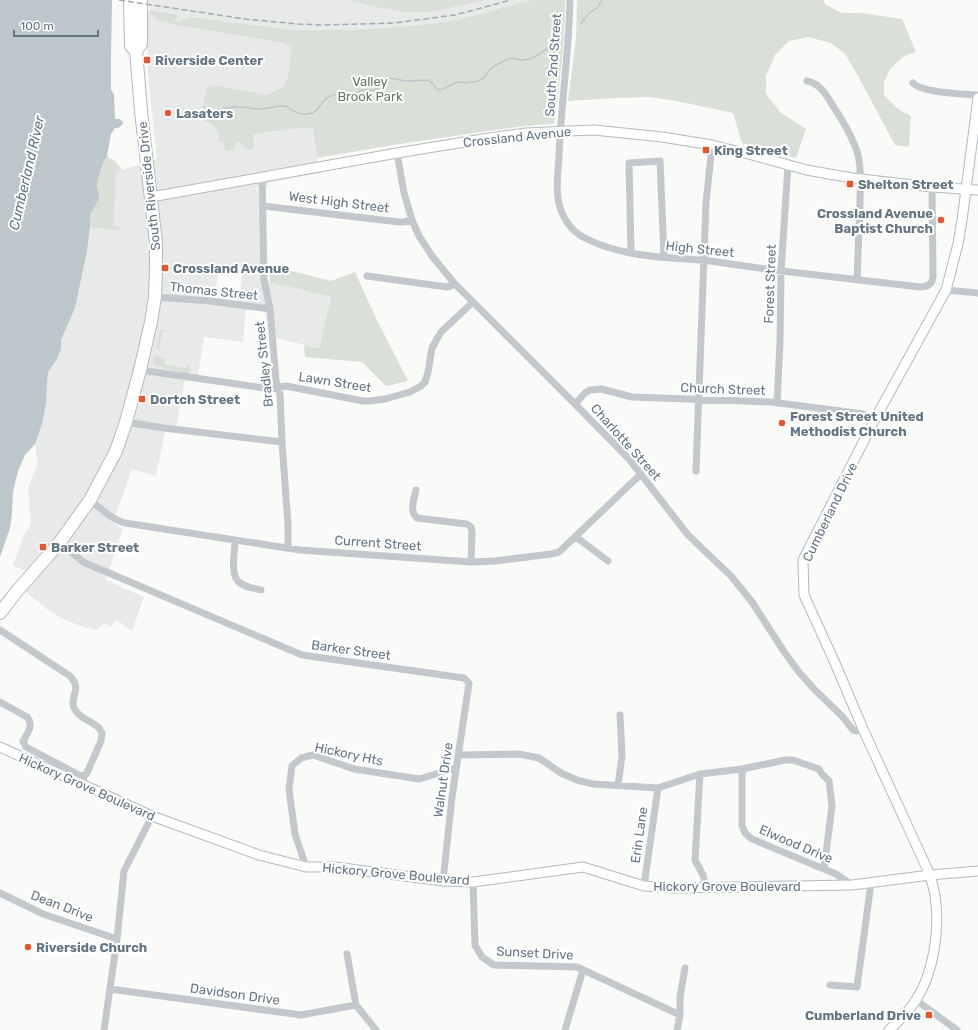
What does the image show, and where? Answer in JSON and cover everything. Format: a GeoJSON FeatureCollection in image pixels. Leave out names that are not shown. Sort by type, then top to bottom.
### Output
{"type":"FeatureCollection","features":[{"type":"Feature","properties":{"kind":"highway","name":"South Riverside Drive"},"geometry":{"type":"LineString","coordinates":[[0,613],[17,591],[60,542],[90,500],[116,451],[126,422],[151,322],[155,297],[156,243],[141,111],[136,51],[131,46],[130,0]]}},
{"type":"Feature","properties":{"kind":"highway","name":"South Riverside Drive"},"geometry":{"type":"LineString","coordinates":[[136,51],[141,44],[141,0]]}},
{"type":"Feature","properties":{"kind":"main road","name":"Cumberland Drive"},"geometry":{"type":"LineString","coordinates":[[889,1030],[898,1022],[916,1000],[930,969],[936,935],[937,917],[935,895],[930,876],[804,595],[803,560],[875,419],[946,290],[958,244],[978,97]]}},
{"type":"Feature","properties":{"kind":"main road","name":"Crossland Avenue"},"geometry":{"type":"LineString","coordinates":[[151,197],[397,152],[494,137],[526,133],[594,130],[633,133],[712,145],[814,172],[932,187],[978,190]]}},
{"type":"Feature","properties":{"kind":"main road","name":"Hickory Grove Boulevard"},"geometry":{"type":"LineString","coordinates":[[0,747],[83,780],[152,816],[258,856],[306,866],[335,867],[443,881],[473,882],[584,867],[644,886],[672,888],[852,885],[978,871]]}},
{"type":"Feature","properties":{"kind":"street","name":"South 2nd Street"},"geometry":{"type":"LineString","coordinates":[[560,131],[569,32],[570,0]]}},
{"type":"Feature","properties":{"kind":"street"},"geometry":{"type":"LineString","coordinates":[[808,81],[820,88],[845,124],[856,147],[860,162],[858,280]]}},
{"type":"Feature","properties":{"kind":"street"},"geometry":{"type":"LineString","coordinates":[[913,83],[925,90],[978,97]]}},
{"type":"Feature","properties":{"kind":"street","name":"High Street"},"geometry":{"type":"LineString","coordinates":[[560,131],[557,195],[559,206],[565,220],[570,227],[582,237],[631,253],[920,287],[928,286],[931,284],[933,272],[932,187]]}},
{"type":"Feature","properties":{"kind":"street"},"geometry":{"type":"LineString","coordinates":[[696,471],[706,203],[712,145]]}},
{"type":"Feature","properties":{"kind":"street","name":"Charlotte Street"},"geometry":{"type":"LineString","coordinates":[[397,152],[404,193],[412,220],[432,256],[454,283],[629,459],[688,535],[731,576],[752,602],[783,650],[814,690],[842,716],[853,730],[858,731],[863,729]]}},
{"type":"Feature","properties":{"kind":"street"},"geometry":{"type":"LineString","coordinates":[[631,253],[629,163],[660,161],[664,257]]}},
{"type":"Feature","properties":{"kind":"street","name":"Forest Street"},"geometry":{"type":"LineString","coordinates":[[777,403],[781,270],[788,165]]}},
{"type":"Feature","properties":{"kind":"street","name":"Bradley Street"},"geometry":{"type":"LineString","coordinates":[[262,177],[264,279],[270,309],[276,380],[280,394],[288,548]]}},
{"type":"Feature","properties":{"kind":"street","name":"West High Street"},"geometry":{"type":"LineString","coordinates":[[263,206],[400,222],[412,220]]}},
{"type":"Feature","properties":{"kind":"street"},"geometry":{"type":"LineString","coordinates":[[368,276],[447,287],[454,283]]}},
{"type":"Feature","properties":{"kind":"street"},"geometry":{"type":"LineString","coordinates":[[946,290],[978,293]]}},
{"type":"Feature","properties":{"kind":"street","name":"Thomas Street"},"geometry":{"type":"LineString","coordinates":[[155,297],[211,301],[270,309]]}},
{"type":"Feature","properties":{"kind":"street","name":"Lawn Street"},"geometry":{"type":"LineString","coordinates":[[140,370],[270,389],[286,386],[370,401],[385,399],[416,390],[421,386],[426,378],[432,348],[438,336],[473,302]]}},
{"type":"Feature","properties":{"kind":"street","name":"Church Street"},"geometry":{"type":"LineString","coordinates":[[575,404],[590,390],[595,389],[607,390],[632,397],[777,403],[863,414],[875,419]]}},
{"type":"Feature","properties":{"kind":"street"},"geometry":{"type":"LineString","coordinates":[[126,422],[282,442]]}},
{"type":"Feature","properties":{"kind":"street","name":"Current Street"},"geometry":{"type":"LineString","coordinates":[[90,500],[118,521],[125,523],[288,548],[471,562],[495,561],[555,554],[562,550],[641,474]]}},
{"type":"Feature","properties":{"kind":"street"},"geometry":{"type":"LineString","coordinates":[[416,490],[412,511],[414,516],[417,518],[467,524],[471,527],[471,562]]}},
{"type":"Feature","properties":{"kind":"street"},"geometry":{"type":"LineString","coordinates":[[576,537],[608,561]]}},
{"type":"Feature","properties":{"kind":"street"},"geometry":{"type":"LineString","coordinates":[[235,540],[234,569],[236,579],[245,586],[261,590]]}},
{"type":"Feature","properties":{"kind":"street","name":"Barker Street"},"geometry":{"type":"LineString","coordinates":[[60,542],[83,562],[302,655],[464,678],[469,683]]}},
{"type":"Feature","properties":{"kind":"street"},"geometry":{"type":"LineString","coordinates":[[0,631],[70,676],[77,685],[73,706],[76,712],[99,728],[102,733],[101,741],[83,780],[79,775],[26,747],[23,741],[31,726],[30,721],[27,717],[0,702]]}},
{"type":"Feature","properties":{"kind":"street","name":"Walnut Drive"},"geometry":{"type":"LineString","coordinates":[[443,881],[452,797],[469,683]]}},
{"type":"Feature","properties":{"kind":"street"},"geometry":{"type":"LineString","coordinates":[[618,786],[622,756],[620,715]]}},
{"type":"Feature","properties":{"kind":"street"},"geometry":{"type":"LineString","coordinates":[[459,755],[519,754],[539,758],[561,773],[577,780],[593,784],[658,788],[700,774],[742,769],[785,760],[792,760],[818,769],[829,781],[832,806],[824,869]]}},
{"type":"Feature","properties":{"kind":"street","name":"Hickory Hts"},"geometry":{"type":"LineString","coordinates":[[306,866],[295,834],[289,789],[292,766],[301,758],[312,756],[354,769],[419,779],[456,768]]}},
{"type":"Feature","properties":{"kind":"street","name":"Elwood Drive"},"geometry":{"type":"LineString","coordinates":[[742,769],[742,825],[745,833],[752,839],[836,874],[852,885]]}},
{"type":"Feature","properties":{"kind":"street"},"geometry":{"type":"LineString","coordinates":[[700,774],[695,860],[703,875],[706,887]]}},
{"type":"Feature","properties":{"kind":"street","name":"Erin Lane"},"geometry":{"type":"LineString","coordinates":[[644,886],[658,788]]}},
{"type":"Feature","properties":{"kind":"street"},"geometry":{"type":"LineString","coordinates":[[104,1030],[124,871],[152,816]]}},
{"type":"Feature","properties":{"kind":"street","name":"Sunset Drive"},"geometry":{"type":"LineString","coordinates":[[473,882],[475,945],[482,957],[494,965],[577,967],[680,1014]]}},
{"type":"Feature","properties":{"kind":"street"},"geometry":{"type":"LineString","coordinates":[[830,985],[857,987],[871,883]]}},
{"type":"Feature","properties":{"kind":"street","name":"Dean Drive"},"geometry":{"type":"LineString","coordinates":[[0,893],[43,914],[116,938]]}},
{"type":"Feature","properties":{"kind":"street"},"geometry":{"type":"LineString","coordinates":[[347,954],[356,1005],[376,1030]]}},
{"type":"Feature","properties":{"kind":"street"},"geometry":{"type":"LineString","coordinates":[[678,1030],[684,968]]}},
{"type":"Feature","properties":{"kind":"street"},"geometry":{"type":"LineString","coordinates":[[566,1030],[583,970]]}},
{"type":"Feature","properties":{"kind":"street","name":"Davidson Drive"},"geometry":{"type":"LineString","coordinates":[[110,989],[301,1016],[356,1005]]}},
{"type":"Feature","properties":{"kind":"street"},"geometry":{"type":"LineString","coordinates":[[916,1000],[957,1030]]}},
{"type":"Feature","properties":{"kind":"shaded area"},"geometry":{"type":"Polygon","coordinates":[[[148,0],[347,0],[384,9],[405,12],[432,12],[486,0],[532,0],[457,20],[422,25],[372,29],[294,30],[190,17],[178,22],[175,21],[175,19],[178,17],[173,14],[150,10],[148,0]]]}},
{"type":"Feature","properties":{"kind":"shaded area"},"geometry":{"type":"Polygon","coordinates":[[[148,12],[158,20],[284,43],[293,46],[288,76],[284,86],[267,95],[215,85],[209,86],[207,87],[198,119],[207,121],[218,130],[219,136],[217,142],[223,141],[225,151],[238,142],[249,150],[253,135],[270,131],[314,128],[320,173],[271,182],[268,183],[268,186],[256,188],[258,192],[262,279],[331,297],[319,348],[270,337],[266,314],[262,311],[246,309],[243,342],[204,337],[198,375],[186,373],[176,428],[166,427],[156,476],[132,469],[113,522],[117,526],[123,528],[106,580],[144,597],[132,631],[117,620],[110,627],[105,623],[96,630],[83,627],[63,619],[48,610],[26,592],[38,578],[13,565],[24,535],[31,524],[28,488],[38,463],[35,444],[42,424],[48,371],[57,359],[61,349],[61,340],[75,308],[87,251],[90,227],[124,231],[114,225],[116,172],[157,159],[148,74],[148,12]],[[219,270],[214,298],[238,302],[243,271],[219,270]]]}},
{"type":"Feature","properties":{"kind":"green space"},"geometry":{"type":"Polygon","coordinates":[[[347,0],[486,0],[432,12],[405,12],[384,9],[347,0]]]}},
{"type":"Feature","properties":{"kind":"green space","name":"Valley Brook Park"},"geometry":{"type":"Polygon","coordinates":[[[532,0],[565,0],[562,62],[554,123],[481,132],[317,158],[313,128],[270,131],[253,135],[254,148],[249,150],[238,142],[233,150],[225,151],[223,141],[217,142],[219,136],[214,126],[197,119],[201,112],[207,87],[209,86],[214,85],[267,95],[284,86],[288,76],[292,46],[284,43],[177,25],[158,20],[148,12],[150,10],[173,14],[178,16],[175,21],[179,22],[190,17],[294,30],[372,29],[422,25],[457,20],[532,0]]]}},
{"type":"Feature","properties":{"kind":"green space"},"geometry":{"type":"Polygon","coordinates":[[[577,0],[823,0],[826,5],[842,13],[861,13],[902,19],[916,52],[904,56],[890,69],[884,82],[884,95],[898,109],[911,116],[909,147],[895,145],[845,54],[831,43],[808,37],[789,41],[775,55],[766,76],[766,94],[780,112],[806,129],[796,158],[742,143],[733,113],[650,97],[568,101],[576,39],[577,0]]]}},
{"type":"Feature","properties":{"kind":"green space"},"geometry":{"type":"Polygon","coordinates":[[[107,156],[115,161],[122,170],[116,172],[114,225],[125,231],[90,227],[90,215],[99,199],[97,181],[107,156]]]}},
{"type":"Feature","properties":{"kind":"green space"},"geometry":{"type":"Polygon","coordinates":[[[269,265],[331,281],[355,272],[375,316],[408,381],[386,386],[362,362],[305,357],[304,345],[319,348],[331,297],[270,282],[269,265]]]}},
{"type":"Feature","properties":{"kind":"green space"},"geometry":{"type":"Polygon","coordinates":[[[160,330],[167,331],[163,332],[159,348],[164,349],[163,350],[156,349],[160,330]]]}},
{"type":"Feature","properties":{"kind":"green space"},"geometry":{"type":"Polygon","coordinates":[[[154,356],[165,358],[164,364],[186,368],[187,364],[190,369],[189,374],[154,365],[154,356]]]}},
{"type":"Feature","properties":{"kind":"water","name":"Cumberland River"},"geometry":{"type":"Polygon","coordinates":[[[0,0],[112,0],[111,89],[114,95],[115,119],[120,119],[123,124],[118,128],[115,128],[111,134],[107,156],[97,181],[99,199],[90,215],[87,251],[75,308],[61,340],[61,349],[57,359],[48,372],[46,404],[42,424],[35,444],[25,455],[18,471],[13,492],[10,528],[0,557],[0,0]]]}},
{"type":"Feature","properties":{"kind":"waterway"},"geometry":{"type":"LineString","coordinates":[[581,24],[588,14],[598,7],[602,0]]}},
{"type":"Feature","properties":{"kind":"waterway"},"geometry":{"type":"LineString","coordinates":[[212,113],[233,107],[259,109],[284,106],[299,113],[307,114],[318,109],[326,98],[332,95],[350,95],[363,90],[375,90],[382,86],[389,78],[406,81],[429,80],[439,90],[457,82],[467,83],[478,81],[484,78],[490,69],[500,63],[511,58],[522,60],[529,59],[555,44]]}},
{"type":"Feature","properties":{"kind":"railway"},"geometry":{"type":"LineString","coordinates":[[119,0],[245,19],[321,25],[394,23],[455,15],[511,0]]}},
{"type":"Feature","properties":{"kind":"place","name":"Riverside Center"},"geometry":{"type":"Point","coordinates":[147,60]}},
{"type":"Feature","properties":{"kind":"place","name":"Lasaters"},"geometry":{"type":"Point","coordinates":[168,113]}},
{"type":"Feature","properties":{"kind":"place","name":"King Street"},"geometry":{"type":"Point","coordinates":[706,150]}},
{"type":"Feature","properties":{"kind":"place","name":"Shelton Street"},"geometry":{"type":"Point","coordinates":[850,184]}},
{"type":"Feature","properties":{"kind":"place","name":"Crossland Avenue Baptist Church"},"geometry":{"type":"Point","coordinates":[941,220]}},
{"type":"Feature","properties":{"kind":"place","name":"Crossland Avenue"},"geometry":{"type":"Point","coordinates":[165,268]}},
{"type":"Feature","properties":{"kind":"place","name":"Dortch Street"},"geometry":{"type":"Point","coordinates":[142,399]}},
{"type":"Feature","properties":{"kind":"place","name":"Forest Street United Methodist Church"},"geometry":{"type":"Point","coordinates":[782,423]}},
{"type":"Feature","properties":{"kind":"place","name":"Barker Street"},"geometry":{"type":"Point","coordinates":[43,547]}},
{"type":"Feature","properties":{"kind":"place","name":"Riverside Church"},"geometry":{"type":"Point","coordinates":[28,947]}},
{"type":"Feature","properties":{"kind":"place","name":"Cumberland Drive"},"geometry":{"type":"Point","coordinates":[929,1015]}}]}
